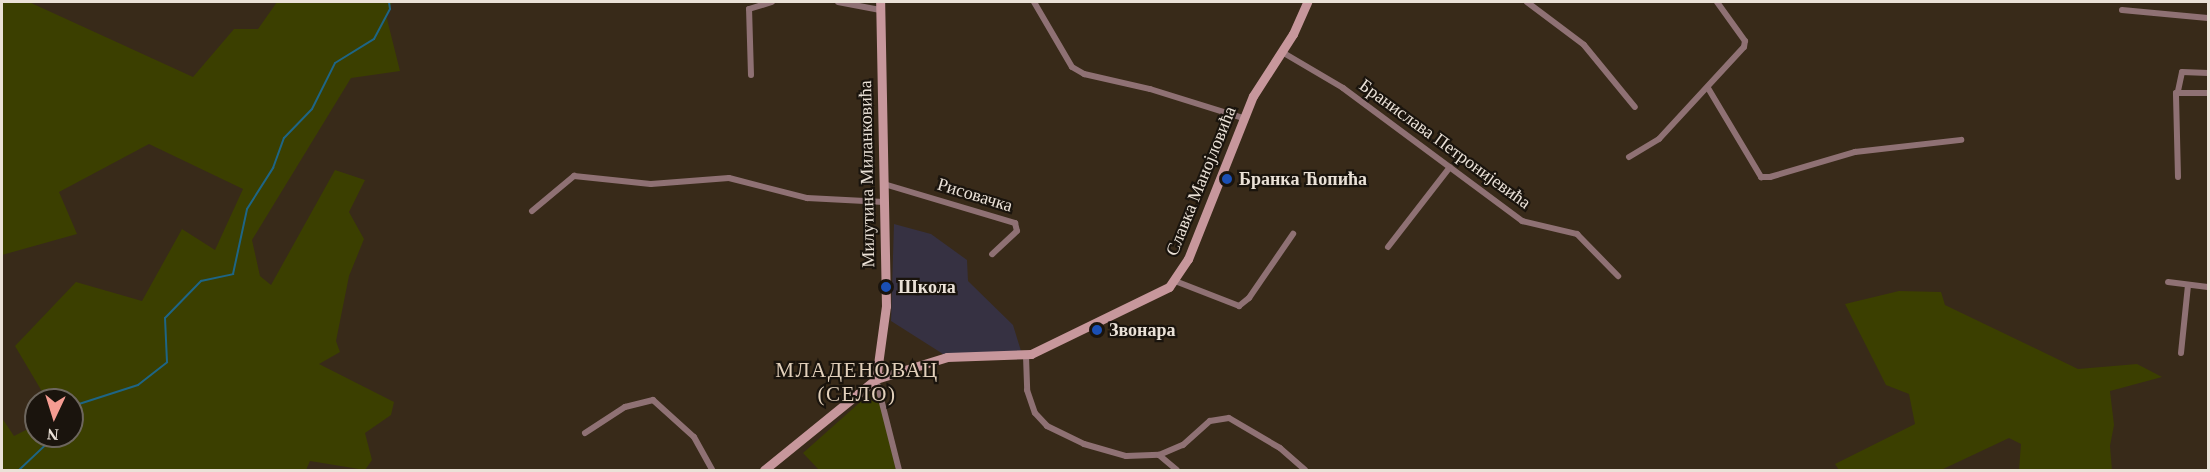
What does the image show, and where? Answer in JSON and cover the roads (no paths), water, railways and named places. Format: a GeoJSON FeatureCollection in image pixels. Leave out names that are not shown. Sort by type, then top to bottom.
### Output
{"type":"FeatureCollection","features":[{"type":"Feature","properties":{"kind":"main road","name":"Славка Манојловића"},"geometry":{"type":"LineString","coordinates":[[876,379],[947,357],[1026,356],[1153,298],[1175,281],[1191,252],[1243,118],[1259,86],[1282,52],[1307,2]]}},
{"type":"Feature","properties":{"kind":"main road","name":"Милутина Миланковића"},"geometry":{"type":"LineString","coordinates":[[876,379],[886,321],[880,6]]}},
{"type":"Feature","properties":{"kind":"main road"},"geometry":{"type":"LineString","coordinates":[[765,471],[876,379]]}},
{"type":"Feature","properties":{"kind":"street"},"geometry":{"type":"LineString","coordinates":[[751,75],[749,9],[772,2]]}},
{"type":"Feature","properties":{"kind":"street"},"geometry":{"type":"LineString","coordinates":[[838,2],[880,6]]}},
{"type":"Feature","properties":{"kind":"street"},"geometry":{"type":"LineString","coordinates":[[1034,2],[1072,67],[1084,74],[1150,88],[1243,118]]}},
{"type":"Feature","properties":{"kind":"street"},"geometry":{"type":"LineString","coordinates":[[1527,2],[1584,45],[1635,107]]}},
{"type":"Feature","properties":{"kind":"street"},"geometry":{"type":"LineString","coordinates":[[1629,158],[1659,139],[1708,88],[1745,41],[1717,2]]}},
{"type":"Feature","properties":{"kind":"street"},"geometry":{"type":"LineString","coordinates":[[2122,10],[2208,18]]}},
{"type":"Feature","properties":{"kind":"street","name":"Бранислава Петронијевића"},"geometry":{"type":"LineString","coordinates":[[1282,52],[1343,88],[1522,221],[1576,234],[1618,276]]}},
{"type":"Feature","properties":{"kind":"street"},"geometry":{"type":"LineString","coordinates":[[2178,177],[2178,91],[2182,72],[2208,73]]}},
{"type":"Feature","properties":{"kind":"street"},"geometry":{"type":"LineString","coordinates":[[1708,88],[1761,177],[1770,177],[1855,152],[1961,140]]}},
{"type":"Feature","properties":{"kind":"street"},"geometry":{"type":"LineString","coordinates":[[2178,91],[2208,93]]}},
{"type":"Feature","properties":{"kind":"street"},"geometry":{"type":"LineString","coordinates":[[1388,246],[1450,167]]}},
{"type":"Feature","properties":{"kind":"street"},"geometry":{"type":"LineString","coordinates":[[532,211],[574,176],[651,184],[729,178],[807,198],[884,202]]}},
{"type":"Feature","properties":{"kind":"street","name":"Рисовачка"},"geometry":{"type":"LineString","coordinates":[[884,184],[1016,223],[1016,233],[992,254]]}},
{"type":"Feature","properties":{"kind":"street"},"geometry":{"type":"LineString","coordinates":[[1175,281],[1239,306],[1249,298],[1293,234]]}},
{"type":"Feature","properties":{"kind":"street"},"geometry":{"type":"LineString","coordinates":[[2168,282],[2208,287]]}},
{"type":"Feature","properties":{"kind":"street"},"geometry":{"type":"LineString","coordinates":[[2181,354],[2188,285]]}},
{"type":"Feature","properties":{"kind":"street"},"geometry":{"type":"LineString","coordinates":[[1026,356],[1029,399],[1047,426],[1113,454],[1159,454],[1184,445],[1210,421],[1229,418],[1269,440],[1305,471]]}},
{"type":"Feature","properties":{"kind":"street"},"geometry":{"type":"LineString","coordinates":[[876,379],[898,471]]}},
{"type":"Feature","properties":{"kind":"street"},"geometry":{"type":"LineString","coordinates":[[585,433],[625,407],[653,400],[693,437],[712,471]]}},
{"type":"Feature","properties":{"kind":"street"},"geometry":{"type":"LineString","coordinates":[[1159,454],[1176,471]]}},
{"type":"Feature","properties":{"kind":"waterway"},"geometry":{"type":"LineString","coordinates":[[84,402],[138,385],[167,362],[165,318],[201,281],[233,274],[247,209],[273,168],[284,138],[312,109],[335,63],[374,39],[390,9],[389,2]]}},
{"type":"Feature","properties":{"kind":"waterway"},"geometry":{"type":"LineString","coordinates":[[19,470],[42,448]]}},
{"type":"Feature","properties":{"kind":"place","name":"Бранка Ћопића"},"geometry":{"type":"Point","coordinates":[1227,179]}},
{"type":"Feature","properties":{"kind":"place","name":"Школа"},"geometry":{"type":"Point","coordinates":[886,287]}},
{"type":"Feature","properties":{"kind":"place","name":"Звонара"},"geometry":{"type":"Point","coordinates":[1097,330]}},
{"type":"Feature","properties":{"kind":"district","name":"МЛАДЕНОВАЦ (СЕЛО)"},"geometry":{"type":"Point","coordinates":[857,382]}}]}
